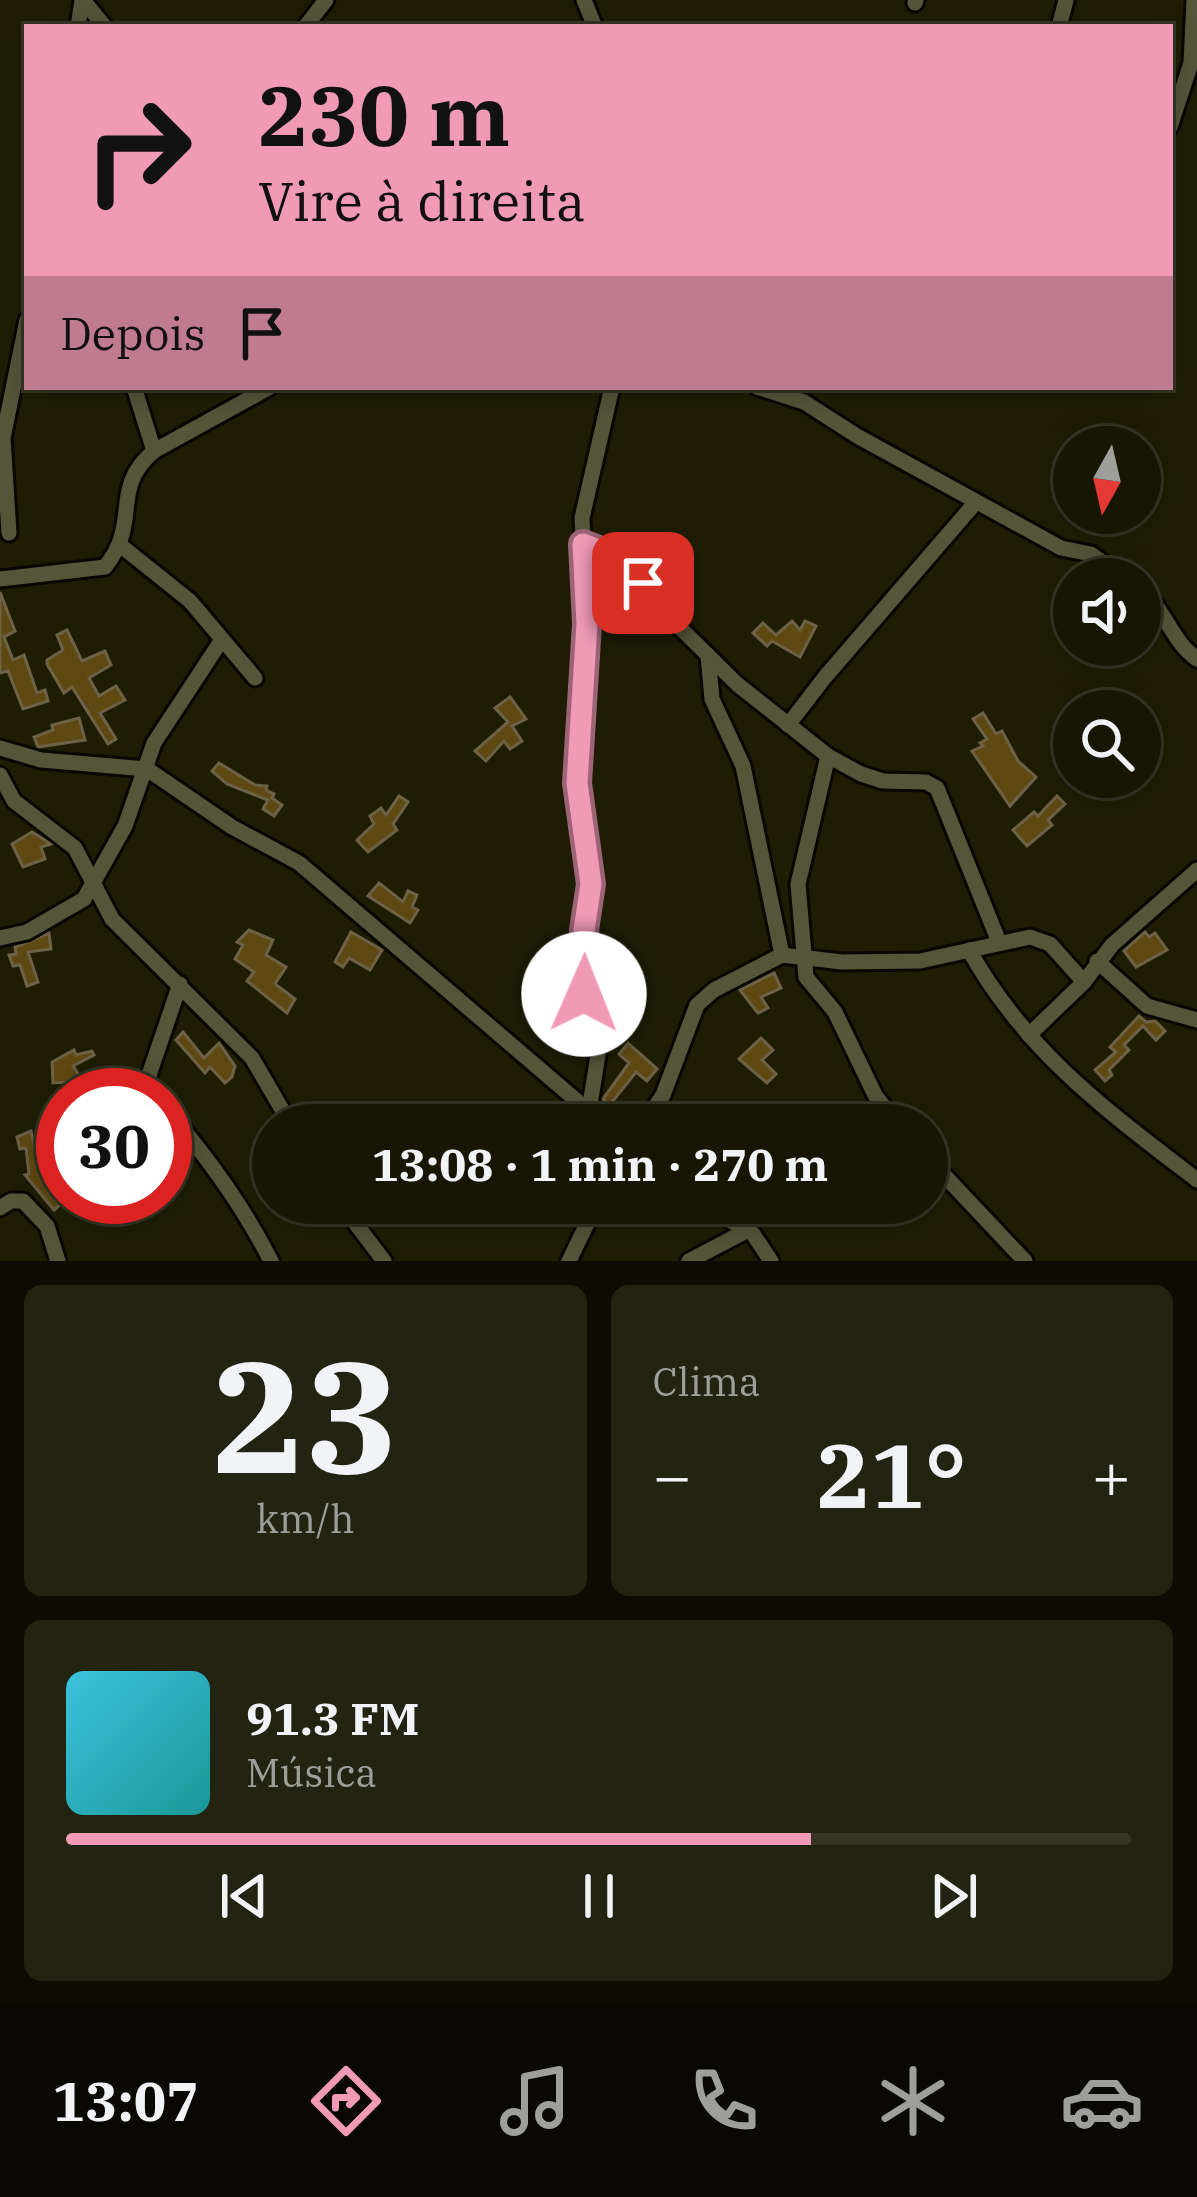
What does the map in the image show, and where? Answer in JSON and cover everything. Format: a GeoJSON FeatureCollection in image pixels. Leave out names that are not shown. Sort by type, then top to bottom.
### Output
{"type":"FeatureCollection","features":[{"type":"Feature","properties":{"kind":"street"},"geometry":{"type":"LineString","coordinates":[[82,0],[102,24]]}},
{"type":"Feature","properties":{"kind":"street"},"geometry":{"type":"LineString","coordinates":[[307,24],[326,0]]}},
{"type":"Feature","properties":{"kind":"street"},"geometry":{"type":"LineString","coordinates":[[1173,118],[1191,63],[1194,0]]}},
{"type":"Feature","properties":{"kind":"street"},"geometry":{"type":"LineString","coordinates":[[9,533],[4,438],[24,335]]}},
{"type":"Feature","properties":{"kind":"street"},"geometry":{"type":"LineString","coordinates":[[135,390],[154,451]]}},
{"type":"Feature","properties":{"kind":"street"},"geometry":{"type":"LineString","coordinates":[[0,579],[105,567],[121,544],[128,482],[138,464],[265,390]]}},
{"type":"Feature","properties":{"kind":"street"},"geometry":{"type":"LineString","coordinates":[[590,1104],[598,1055],[584,994],[590,976],[584,930],[591,884],[577,783],[587,624],[583,544],[585,496],[611,390]]}},
{"type":"Feature","properties":{"kind":"street"},"geometry":{"type":"LineString","coordinates":[[766,390],[804,402],[1061,548],[1096,558]]}},
{"type":"Feature","properties":{"kind":"street"},"geometry":{"type":"LineString","coordinates":[[788,725],[976,502]]}},
{"type":"Feature","properties":{"kind":"street"},"geometry":{"type":"LineString","coordinates":[[121,544],[190,601],[255,678]]}},
{"type":"Feature","properties":{"kind":"street"},"geometry":{"type":"LineString","coordinates":[[583,544],[619,558],[653,601],[708,655],[828,756],[883,781],[926,782],[937,788],[999,942]]}},
{"type":"Feature","properties":{"kind":"street"},"geometry":{"type":"LineString","coordinates":[[1161,608],[1176,639],[1197,659]]}},
{"type":"Feature","properties":{"kind":"street"},"geometry":{"type":"LineString","coordinates":[[0,938],[28,932],[74,908],[94,885],[125,826],[149,755],[168,717],[221,641]]}},
{"type":"Feature","properties":{"kind":"street"},"geometry":{"type":"LineString","coordinates":[[708,655],[712,699],[743,766],[782,955]]}},
{"type":"Feature","properties":{"kind":"street"},"geometry":{"type":"LineString","coordinates":[[0,748],[41,760],[147,769],[329,886],[581,1104]]}},
{"type":"Feature","properties":{"kind":"street"},"geometry":{"type":"LineString","coordinates":[[828,756],[798,884],[806,977],[835,1012],[882,1104]]}},
{"type":"Feature","properties":{"kind":"street"},"geometry":{"type":"LineString","coordinates":[[0,775],[14,802],[75,848],[112,919],[252,1058],[279,1104]]}},
{"type":"Feature","properties":{"kind":"street"},"geometry":{"type":"LineString","coordinates":[[1029,1035],[1084,982],[1097,962],[1197,870]]}},
{"type":"Feature","properties":{"kind":"street"},"geometry":{"type":"LineString","coordinates":[[657,1104],[697,1005],[714,990],[782,955],[851,962],[920,961],[1030,937],[1044,941],[1084,982]]}},
{"type":"Feature","properties":{"kind":"street"},"geometry":{"type":"LineString","coordinates":[[969,950],[994,996],[1091,1099],[1197,1180]]}},
{"type":"Feature","properties":{"kind":"street"},"geometry":{"type":"LineString","coordinates":[[1097,962],[1147,1006],[1197,1020]]}},
{"type":"Feature","properties":{"kind":"street"},"geometry":{"type":"LineString","coordinates":[[151,1068],[180,984]]}},
{"type":"Feature","properties":{"kind":"street"},"geometry":{"type":"LineString","coordinates":[[192,1139],[243,1209],[271,1261]]}},
{"type":"Feature","properties":{"kind":"street"},"geometry":{"type":"LineString","coordinates":[[948,1179],[1024,1261]]}},
{"type":"Feature","properties":{"kind":"street"},"geometry":{"type":"LineString","coordinates":[[0,1208],[23,1201],[41,1217],[58,1261]]}},
{"type":"Feature","properties":{"kind":"street"},"geometry":{"type":"LineString","coordinates":[[356,1224],[384,1261]]}},
{"type":"Feature","properties":{"kind":"street"},"geometry":{"type":"LineString","coordinates":[[569,1261],[587,1224]]}},
{"type":"Feature","properties":{"kind":"street"},"geometry":{"type":"LineString","coordinates":[[738,1224],[771,1261]]}},
{"type":"Feature","properties":{"kind":"street"},"geometry":{"type":"LineString","coordinates":[[689,1261],[748,1230]]}},
{"type":"Feature","properties":{"kind":"building"},"geometry":{"type":"Polygon","coordinates":[[[0,592],[15,631],[4,637],[13,660],[24,655],[37,693],[45,690],[48,701],[23,709],[8,671],[0,673],[0,592]]]}},
{"type":"Feature","properties":{"kind":"building"},"geometry":{"type":"Polygon","coordinates":[[[792,621],[800,630],[805,621],[816,626],[800,657],[772,641],[767,646],[753,633],[763,623],[776,635],[792,621]]]}},
{"type":"Feature","properties":{"kind":"building"},"geometry":{"type":"Polygon","coordinates":[[[67,630],[82,661],[105,651],[111,665],[89,678],[99,696],[116,686],[125,700],[100,713],[116,739],[108,744],[72,687],[64,693],[47,664],[63,650],[57,635],[67,630]]]}},
{"type":"Feature","properties":{"kind":"building"},"geometry":{"type":"Polygon","coordinates":[[[510,697],[526,719],[512,726],[522,741],[510,749],[504,741],[486,761],[475,751],[508,722],[495,708],[510,697]]]}},
{"type":"Feature","properties":{"kind":"building"},"geometry":{"type":"Polygon","coordinates":[[[983,713],[996,734],[1002,731],[1018,761],[1036,777],[1010,806],[972,751],[987,739],[973,719],[983,713]]]}},
{"type":"Feature","properties":{"kind":"building"},"geometry":{"type":"Polygon","coordinates":[[[79,718],[85,740],[38,747],[34,737],[53,730],[52,725],[79,718]]]}},
{"type":"Feature","properties":{"kind":"building"},"geometry":{"type":"Polygon","coordinates":[[[219,763],[255,785],[267,786],[282,805],[274,816],[263,809],[268,800],[227,784],[212,771],[219,763]]]}},
{"type":"Feature","properties":{"kind":"building"},"geometry":{"type":"Polygon","coordinates":[[[399,796],[408,802],[393,824],[397,830],[368,852],[357,840],[374,824],[370,816],[381,808],[386,815],[399,796]]]}},
{"type":"Feature","properties":{"kind":"building"},"geometry":{"type":"Polygon","coordinates":[[[1055,798],[1065,804],[1048,820],[1052,825],[1027,846],[1013,830],[1034,812],[1038,816],[1055,798]]]}},
{"type":"Feature","properties":{"kind":"building"},"geometry":{"type":"Polygon","coordinates":[[[32,832],[51,844],[41,847],[45,859],[23,867],[12,844],[32,832]]]}},
{"type":"Feature","properties":{"kind":"building"},"geometry":{"type":"Polygon","coordinates":[[[379,883],[403,902],[408,891],[417,895],[412,907],[418,910],[410,923],[368,896],[379,883]]]}},
{"type":"Feature","properties":{"kind":"building"},"geometry":{"type":"Polygon","coordinates":[[[249,930],[273,940],[266,955],[286,967],[275,984],[295,999],[287,1013],[247,981],[254,972],[235,959],[243,945],[237,942],[249,930]]]}},
{"type":"Feature","properties":{"kind":"building"},"geometry":{"type":"Polygon","coordinates":[[[351,932],[382,950],[370,970],[349,958],[343,967],[335,962],[351,932]]]}},
{"type":"Feature","properties":{"kind":"building"},"geometry":{"type":"Polygon","coordinates":[[[1145,932],[1149,937],[1155,933],[1167,950],[1136,967],[1124,951],[1145,932]]]}},
{"type":"Feature","properties":{"kind":"building"},"geometry":{"type":"Polygon","coordinates":[[[49,933],[51,949],[28,952],[38,982],[27,986],[20,965],[13,966],[9,955],[16,954],[15,947],[49,933]]]}},
{"type":"Feature","properties":{"kind":"building"},"geometry":{"type":"Polygon","coordinates":[[[774,973],[781,988],[761,997],[768,1008],[758,1013],[740,990],[774,973]]]}},
{"type":"Feature","properties":{"kind":"building"},"geometry":{"type":"Polygon","coordinates":[[[1139,1016],[1146,1022],[1155,1021],[1165,1031],[1156,1040],[1143,1026],[1124,1045],[1129,1050],[1105,1081],[1095,1070],[1116,1052],[1110,1047],[1139,1016]]]}},
{"type":"Feature","properties":{"kind":"building"},"geometry":{"type":"Polygon","coordinates":[[[183,1032],[204,1058],[219,1043],[235,1066],[232,1077],[225,1083],[210,1067],[205,1073],[176,1040],[183,1032]]]}},
{"type":"Feature","properties":{"kind":"building"},"geometry":{"type":"Polygon","coordinates":[[[761,1038],[773,1050],[762,1060],[776,1074],[767,1083],[739,1059],[761,1038]]]}},
{"type":"Feature","properties":{"kind":"building"},"geometry":{"type":"Polygon","coordinates":[[[628,1043],[657,1069],[647,1081],[636,1072],[607,1104],[603,1099],[629,1063],[619,1054],[628,1043]]]}},
{"type":"Feature","properties":{"kind":"building"},"geometry":{"type":"Polygon","coordinates":[[[74,1050],[76,1055],[92,1051],[94,1055],[74,1068],[52,1068],[52,1062],[74,1050]]]}},
{"type":"Feature","properties":{"kind":"building"},"geometry":{"type":"Polygon","coordinates":[[[31,1131],[36,1188],[25,1175],[29,1174],[26,1148],[20,1149],[17,1137],[31,1131]]]}},
{"type":"Feature","properties":{"kind":"route"},"geometry":{"type":"LineString","coordinates":[[584,994],[590,976],[584,930],[591,884],[577,783],[587,624],[583,544],[619,558],[643,583]]}}]}
